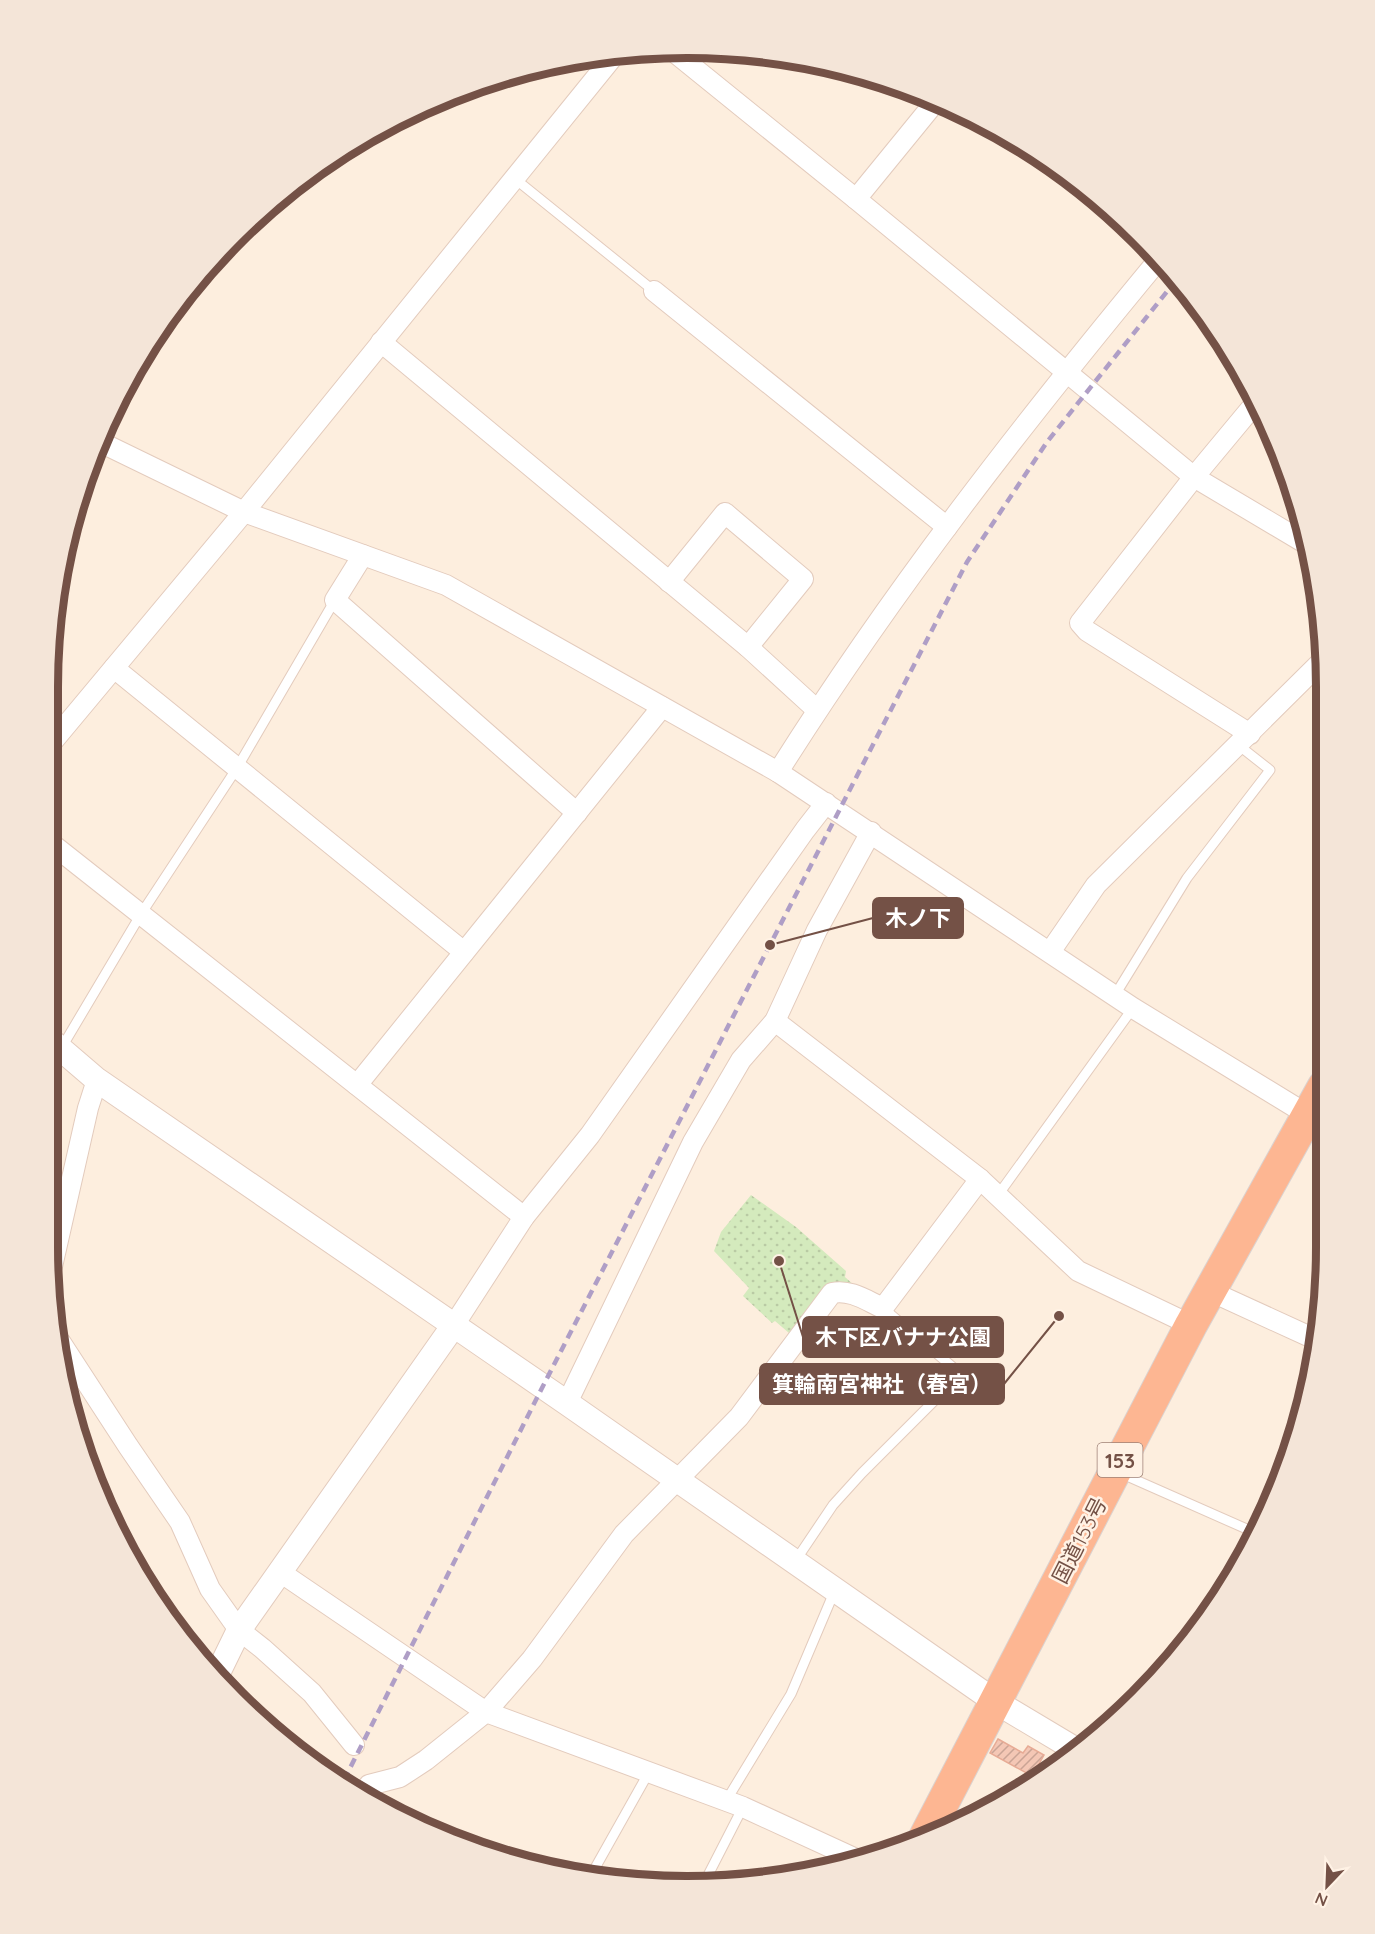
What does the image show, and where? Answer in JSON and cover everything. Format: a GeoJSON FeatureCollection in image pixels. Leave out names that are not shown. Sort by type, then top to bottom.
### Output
{"type":"FeatureCollection","features":[{"type":"Feature","properties":{"kind":"highway","name":"国道153号"},"geometry":{"type":"LineString","coordinates":[[930,1827],[1191,1325],[1316,1100]]}},
{"type":"Feature","properties":{"kind":"street"},"geometry":{"type":"LineString","coordinates":[[682,58],[1194,477],[1298,539]]}},
{"type":"Feature","properties":{"kind":"street"},"geometry":{"type":"LineString","coordinates":[[58,735],[244,512],[607,64]]}},
{"type":"Feature","properties":{"kind":"street"},"geometry":{"type":"LineString","coordinates":[[856,199],[931,107]]}},
{"type":"Feature","properties":{"kind":"street"},"geometry":{"type":"LineString","coordinates":[[778,772],[818,710],[947,527],[1066,372],[1153,266]]}},
{"type":"Feature","properties":{"kind":"street"},"geometry":{"type":"LineString","coordinates":[[654,291],[947,527]]}},
{"type":"Feature","properties":{"kind":"street"},"geometry":{"type":"LineString","coordinates":[[381,342],[748,647],[818,710]]}},
{"type":"Feature","properties":{"kind":"street"},"geometry":{"type":"LineString","coordinates":[[1243,739],[1087,631],[1080,623],[1194,477],[1251,408]]}},
{"type":"Feature","properties":{"kind":"street"},"geometry":{"type":"LineString","coordinates":[[107,445],[244,512],[446,585],[778,772],[1133,1008],[1308,1115]]}},
{"type":"Feature","properties":{"kind":"street"},"geometry":{"type":"LineString","coordinates":[[669,582],[725,513],[803,579],[748,647]]}},
{"type":"Feature","properties":{"kind":"street"},"geometry":{"type":"LineString","coordinates":[[363,555],[335,600],[576,813]]}},
{"type":"Feature","properties":{"kind":"street"},"geometry":{"type":"LineString","coordinates":[[1050,952],[1096,885],[1316,667]]}},
{"type":"Feature","properties":{"kind":"street"},"geometry":{"type":"LineString","coordinates":[[114,668],[464,952]]}},
{"type":"Feature","properties":{"kind":"street"},"geometry":{"type":"LineString","coordinates":[[357,1085],[662,707]]}},
{"type":"Feature","properties":{"kind":"street"},"geometry":{"type":"LineString","coordinates":[[221,1667],[239,1630],[454,1325],[524,1217],[590,1135],[826,803]]}},
{"type":"Feature","properties":{"kind":"street"},"geometry":{"type":"LineString","coordinates":[[567,1403],[693,1142],[741,1060],[775,1022],[817,930],[871,832]]}},
{"type":"Feature","properties":{"kind":"street"},"geometry":{"type":"LineString","coordinates":[[58,849],[524,1217]]}},
{"type":"Feature","properties":{"kind":"street"},"geometry":{"type":"LineString","coordinates":[[775,1022],[980,1179],[1078,1271],[1191,1325]]}},
{"type":"Feature","properties":{"kind":"street"},"geometry":{"type":"LineString","coordinates":[[58,1046],[97,1080],[836,1589],[996,1702],[1070,1746]]}},
{"type":"Feature","properties":{"kind":"street"},"geometry":{"type":"LineString","coordinates":[[58,1240],[88,1108],[97,1080]]}},
{"type":"Feature","properties":{"kind":"street"},"geometry":{"type":"LineString","coordinates":[[368,1788],[369,1785],[400,1777],[426,1760],[486,1712],[532,1659],[624,1534],[739,1418],[832,1293],[842,1291],[852,1293],[883,1308],[980,1179]]}},
{"type":"Feature","properties":{"kind":"street"},"geometry":{"type":"LineString","coordinates":[[1210,1291],[1310,1337]]}},
{"type":"Feature","properties":{"kind":"street"},"geometry":{"type":"LineString","coordinates":[[68,1354],[180,1522],[210,1589],[239,1630],[312,1693],[354,1746]]}},
{"type":"Feature","properties":{"kind":"street"},"geometry":{"type":"LineString","coordinates":[[280,1572],[486,1712],[735,1804],[847,1855]]}},
{"type":"Feature","properties":{"kind":"lane"},"geometry":{"type":"LineString","coordinates":[[514,178],[654,291]]}},
{"type":"Feature","properties":{"kind":"lane"},"geometry":{"type":"LineString","coordinates":[[58,1037],[237,768],[335,600]]}},
{"type":"Feature","properties":{"kind":"lane"},"geometry":{"type":"LineString","coordinates":[[1115,995],[1186,878],[1270,770],[1243,739]]}},
{"type":"Feature","properties":{"kind":"lane"},"geometry":{"type":"LineString","coordinates":[[998,1195],[1133,1008]]}},
{"type":"Feature","properties":{"kind":"lane"},"geometry":{"type":"LineString","coordinates":[[795,1561],[833,1505],[951,1384],[955,1369],[883,1308]]}},
{"type":"Feature","properties":{"kind":"lane"},"geometry":{"type":"LineString","coordinates":[[1115,1471],[1249,1530]]}},
{"type":"Feature","properties":{"kind":"lane"},"geometry":{"type":"LineString","coordinates":[[707,1875],[735,1804],[791,1694],[836,1589]]}},
{"type":"Feature","properties":{"kind":"lane"},"geometry":{"type":"LineString","coordinates":[[595,1868],[650,1772]]}},
{"type":"Feature","properties":{"kind":"green space"},"geometry":{"type":"Polygon","coordinates":[[[751,1195],[796,1227],[846,1271],[845,1277],[867,1297],[832,1286],[789,1333],[775,1321],[772,1323],[743,1296],[749,1288],[714,1251],[721,1232],[751,1195]]]}},
{"type":"Feature","properties":{"kind":"building"},"geometry":{"type":"Polygon","coordinates":[[[998,1739],[1023,1753],[1028,1746],[1044,1755],[1035,1770],[1029,1774],[990,1753],[998,1739]]]}},
{"type":"Feature","properties":{"kind":"railway"},"geometry":{"type":"LineString","coordinates":[[347,1775],[543,1386],[967,562],[1047,442],[1171,286]]}},
{"type":"Feature","properties":{"kind":"place","name":"木ノ下"},"geometry":{"type":"Point","coordinates":[770,945]}},
{"type":"Feature","properties":{"kind":"place","name":"木下区バナナ公園"},"geometry":{"type":"Point","coordinates":[779,1261]}},
{"type":"Feature","properties":{"kind":"place","name":"箕輪南宮神社（春宮）"},"geometry":{"type":"Point","coordinates":[1059,1316]}}]}
